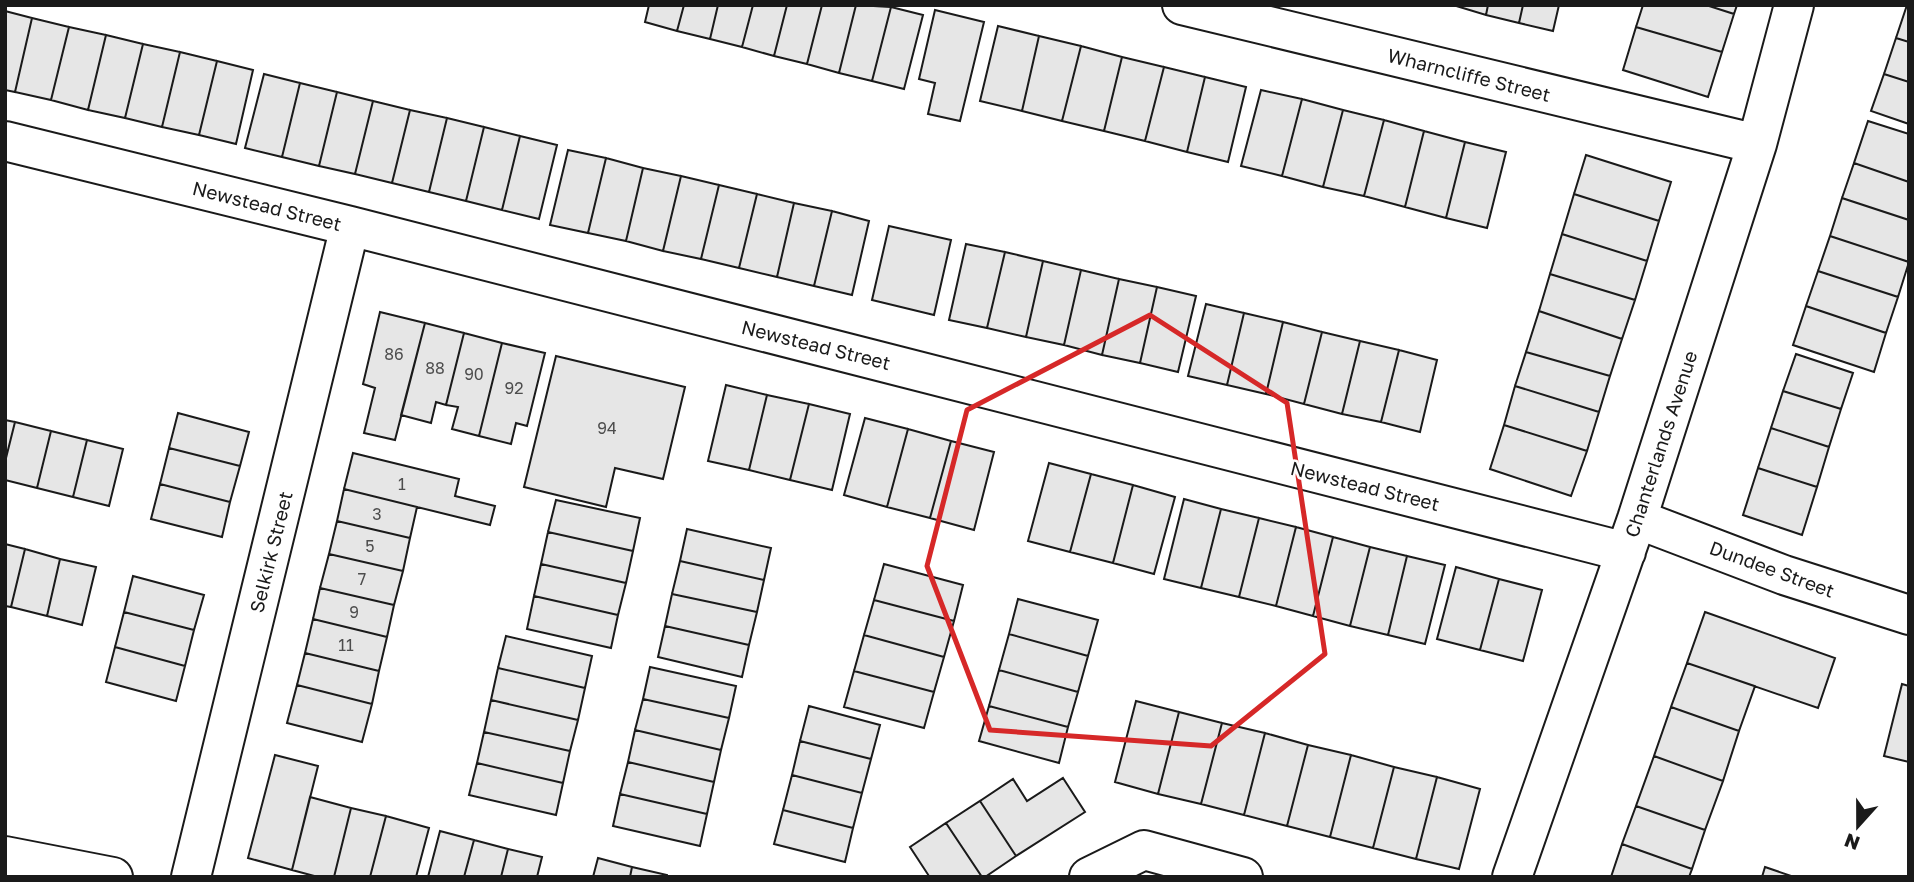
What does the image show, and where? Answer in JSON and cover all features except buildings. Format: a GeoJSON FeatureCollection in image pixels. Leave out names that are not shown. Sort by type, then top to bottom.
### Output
{"type":"FeatureCollection","features":[{"type":"Feature","properties":{"kind":"street","name":"Wharncliffe Street"},"geometry":{"type":"LineString","coordinates":[[1182,5],[1757,144]]}},
{"type":"Feature","properties":{"kind":"street","name":"Chanterlands Avenue"},"geometry":{"type":"LineString","coordinates":[[1512,877],[1632,535],[1757,144],[1794,5]]}},
{"type":"Feature","properties":{"kind":"street","name":"Newstead Street"},"geometry":{"type":"LineString","coordinates":[[5,141],[1632,535]]}},
{"type":"Feature","properties":{"kind":"street","name":"Selkirk Street"},"geometry":{"type":"LineString","coordinates":[[191,877],[350,226]]}},
{"type":"Feature","properties":{"kind":"street","name":"Dundee Street"},"geometry":{"type":"LineString","coordinates":[[1632,535],[1784,575],[1909,615]]}},
{"type":"Feature","properties":{"kind":"street"},"geometry":{"type":"LineString","coordinates":[[1089,877],[1144,850],[1243,877]]}},
{"type":"Feature","properties":{"kind":"street"},"geometry":{"type":"LineString","coordinates":[[5,856],[114,877]]}},
{"type":"Feature","properties":{"kind":"highlighted area"},"geometry":{"type":"Polygon","coordinates":[[[1150,315],[1287,403],[1325,654],[1211,746],[990,730],[927,566],[967,410],[1150,315]]]}}]}
